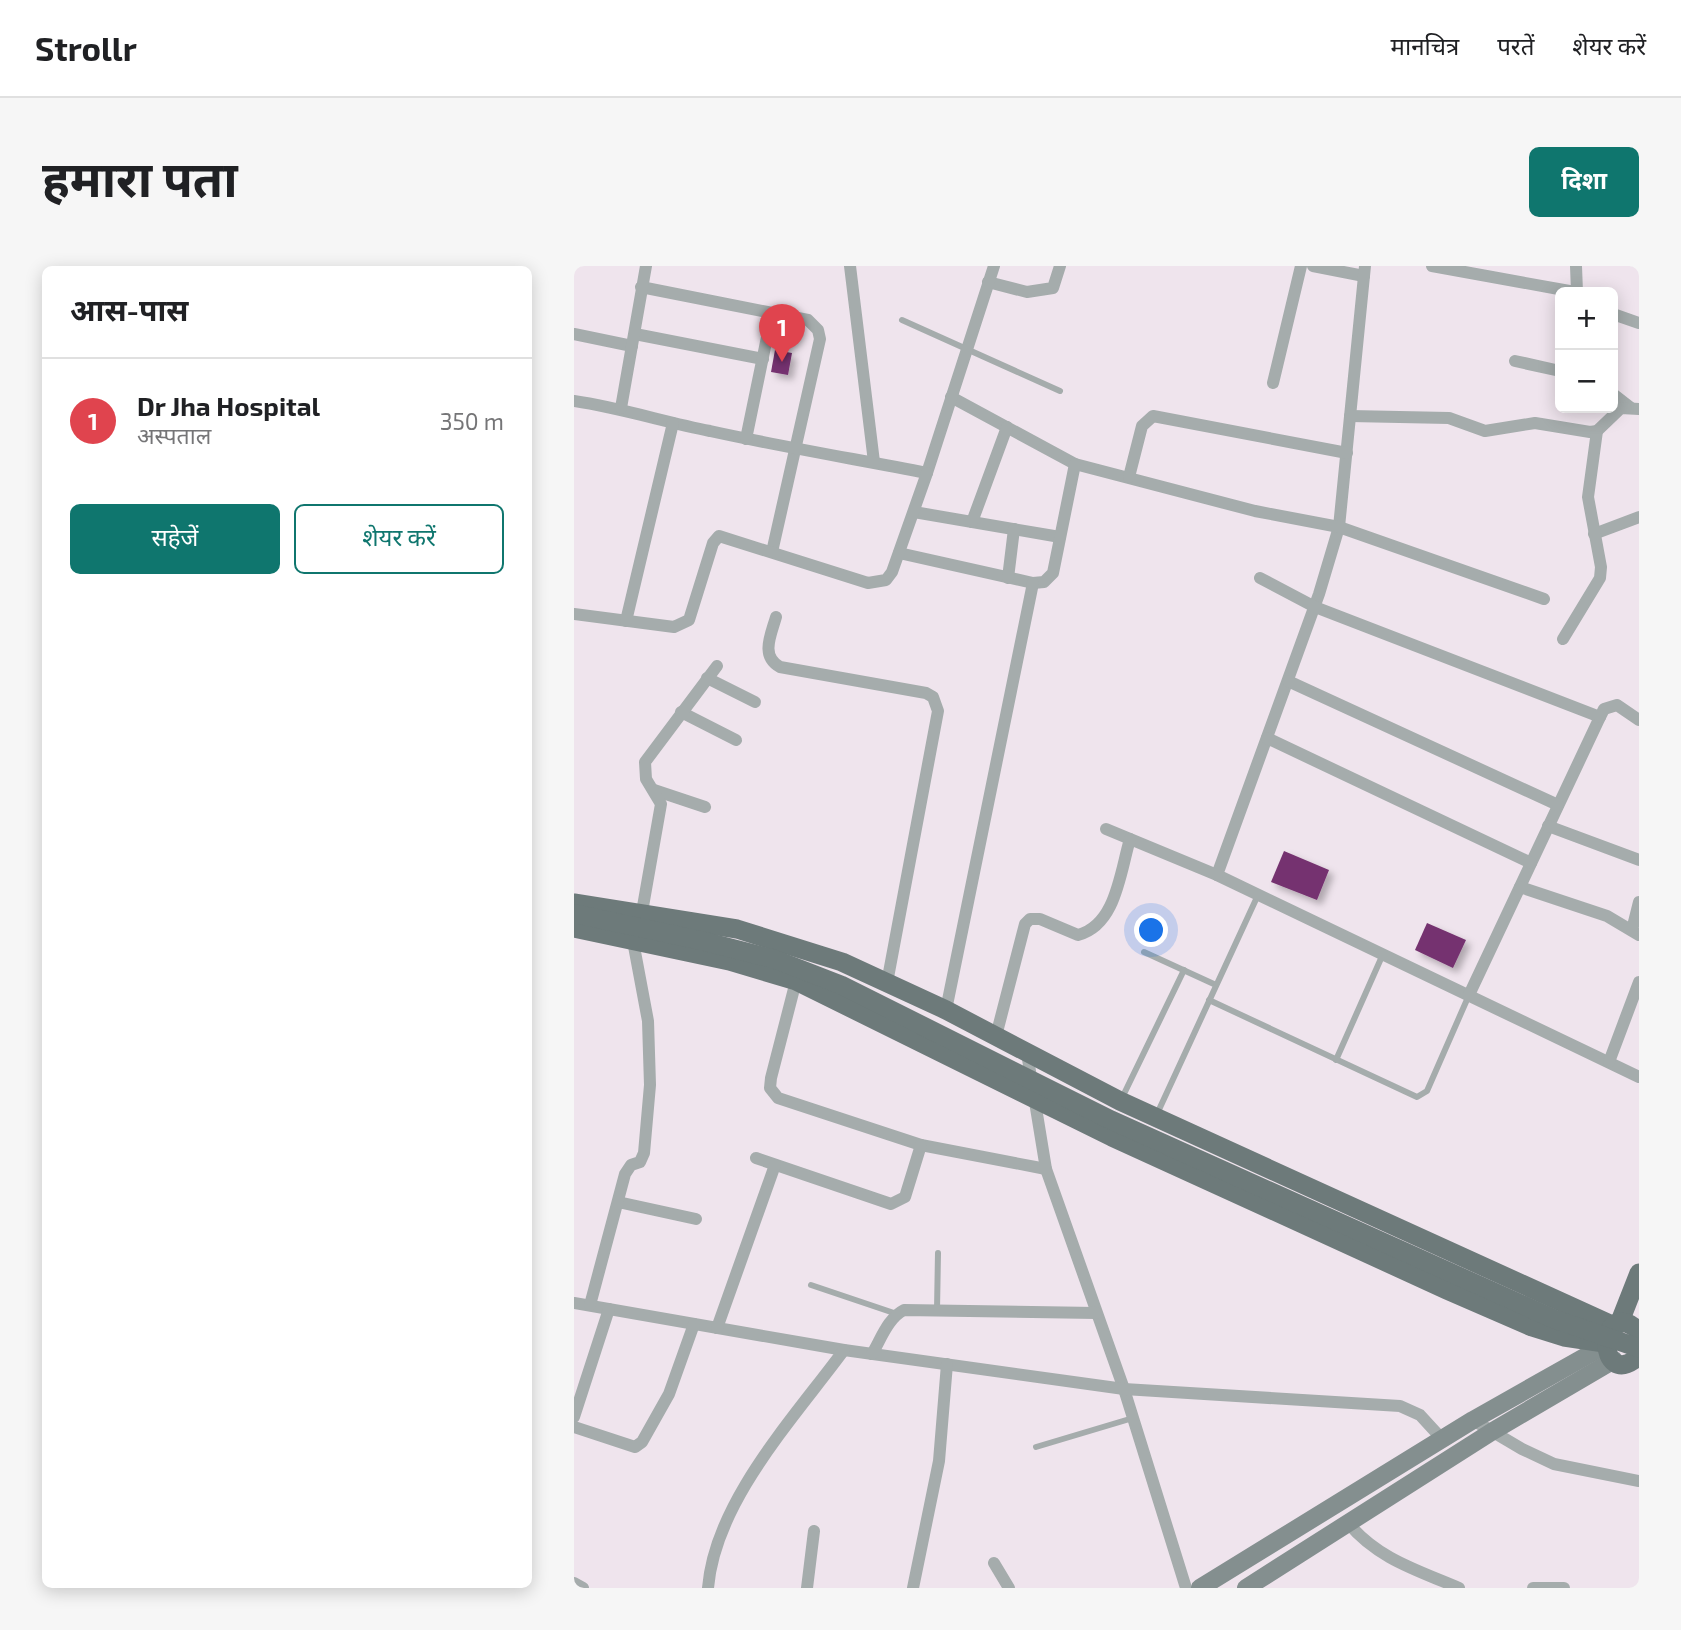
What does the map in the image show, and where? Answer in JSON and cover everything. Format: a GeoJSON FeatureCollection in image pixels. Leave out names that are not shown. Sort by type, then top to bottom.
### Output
{"type":"FeatureCollection","features":[{"type":"Feature","properties":{"kind":"main road"},"geometry":{"type":"LineString","coordinates":[[575,914],[642,912],[737,929],[842,961],[946,1010],[1120,1101],[1237,1153],[1623,1348]]}},
{"type":"Feature","properties":{"kind":"main road"},"geometry":{"type":"LineString","coordinates":[[575,914],[633,941],[729,961],[796,981],[1112,1137],[1532,1326],[1563,1337],[1623,1348]]}},
{"type":"Feature","properties":{"kind":"main road"},"geometry":{"type":"LineString","coordinates":[[575,914],[762,956],[841,985],[1111,1121],[1623,1348]]}},
{"type":"Feature","properties":{"kind":"main road"},"geometry":{"type":"LineString","coordinates":[[1224,1187],[1237,1153]]}},
{"type":"Feature","properties":{"kind":"main road"},"geometry":{"type":"LineString","coordinates":[[1623,1348],[1639,1273]]}},
{"type":"Feature","properties":{"kind":"main road"},"geometry":{"type":"LineString","coordinates":[[1246,1588],[1623,1348],[1629,1324],[1639,1331]]}},
{"type":"Feature","properties":{"kind":"main road"},"geometry":{"type":"LineString","coordinates":[[1200,1588],[1473,1420],[1623,1348]]}},
{"type":"Feature","properties":{"kind":"street"},"geometry":{"type":"LineString","coordinates":[[621,408],[646,266]]}},
{"type":"Feature","properties":{"kind":"street"},"geometry":{"type":"LineString","coordinates":[[850,266],[874,462]]}},
{"type":"Feature","properties":{"kind":"street"},"geometry":{"type":"LineString","coordinates":[[574,614],[674,627],[689,620],[713,543],[719,536],[868,583],[887,580],[928,472],[994,266]]}},
{"type":"Feature","properties":{"kind":"street"},"geometry":{"type":"LineString","coordinates":[[988,282],[1027,292],[1053,288],[1060,266]]}},
{"type":"Feature","properties":{"kind":"street"},"geometry":{"type":"LineString","coordinates":[[1273,383],[1301,266]]}},
{"type":"Feature","properties":{"kind":"street"},"geometry":{"type":"LineString","coordinates":[[1217,875],[1315,607],[1339,527],[1364,271],[1313,266]]}},
{"type":"Feature","properties":{"kind":"street"},"geometry":{"type":"LineString","coordinates":[[1432,266],[1555,288]]}},
{"type":"Feature","properties":{"kind":"street"},"geometry":{"type":"LineString","coordinates":[[1576,266],[1576,287]]}},
{"type":"Feature","properties":{"kind":"street"},"geometry":{"type":"LineString","coordinates":[[641,287],[808,320],[818,330],[820,339],[772,552]]}},
{"type":"Feature","properties":{"kind":"street"},"geometry":{"type":"LineString","coordinates":[[746,439],[772,313]]}},
{"type":"Feature","properties":{"kind":"street"},"geometry":{"type":"LineString","coordinates":[[1618,316],[1639,323]]}},
{"type":"Feature","properties":{"kind":"street"},"geometry":{"type":"LineString","coordinates":[[574,334],[763,359]]}},
{"type":"Feature","properties":{"kind":"street"},"geometry":{"type":"LineString","coordinates":[[1515,361],[1555,369]]}},
{"type":"Feature","properties":{"kind":"street"},"geometry":{"type":"LineString","coordinates":[[951,397],[1075,464],[1255,510],[1339,527],[1544,599]]}},
{"type":"Feature","properties":{"kind":"street"},"geometry":{"type":"LineString","coordinates":[[1618,397],[1635,408]]}},
{"type":"Feature","properties":{"kind":"street"},"geometry":{"type":"LineString","coordinates":[[574,401],[621,408],[673,424],[794,449],[928,472]]}},
{"type":"Feature","properties":{"kind":"street"},"geometry":{"type":"LineString","coordinates":[[1563,639],[1600,578],[1588,512],[1588,486],[1597,430],[1621,408],[1635,408]]}},
{"type":"Feature","properties":{"kind":"street"},"geometry":{"type":"LineString","coordinates":[[1129,477],[1142,426],[1153,416],[1347,453]]}},
{"type":"Feature","properties":{"kind":"street"},"geometry":{"type":"LineString","coordinates":[[1350,416],[1449,418],[1485,431],[1527,423],[1597,430]]}},
{"type":"Feature","properties":{"kind":"street"},"geometry":{"type":"LineString","coordinates":[[626,621],[673,424]]}},
{"type":"Feature","properties":{"kind":"street"},"geometry":{"type":"LineString","coordinates":[[972,522],[1007,427]]}},
{"type":"Feature","properties":{"kind":"street"},"geometry":{"type":"LineString","coordinates":[[899,553],[1033,583],[1040,584],[1050,579],[1075,464]]}},
{"type":"Feature","properties":{"kind":"street"},"geometry":{"type":"LineString","coordinates":[[914,512],[1060,537]]}},
{"type":"Feature","properties":{"kind":"street"},"geometry":{"type":"LineString","coordinates":[[1594,534],[1639,517]]}},
{"type":"Feature","properties":{"kind":"street"},"geometry":{"type":"LineString","coordinates":[[1008,578],[1014,529]]}},
{"type":"Feature","properties":{"kind":"street"},"geometry":{"type":"LineString","coordinates":[[1260,578],[1315,607],[1600,717]]}},
{"type":"Feature","properties":{"kind":"street"},"geometry":{"type":"LineString","coordinates":[[946,1010],[1033,583]]}},
{"type":"Feature","properties":{"kind":"street"},"geometry":{"type":"LineString","coordinates":[[776,617],[768,652],[773,663],[780,667],[926,693],[936,703],[938,711],[887,983]]}},
{"type":"Feature","properties":{"kind":"street"},"geometry":{"type":"LineString","coordinates":[[642,912],[661,804],[646,779],[645,762],[717,666]]}},
{"type":"Feature","properties":{"kind":"street"},"geometry":{"type":"LineString","coordinates":[[707,678],[755,702]]}},
{"type":"Feature","properties":{"kind":"street"},"geometry":{"type":"LineString","coordinates":[[1288,681],[1558,805]]}},
{"type":"Feature","properties":{"kind":"street"},"geometry":{"type":"LineString","coordinates":[[1469,995],[1604,709],[1617,705],[1639,720]]}},
{"type":"Feature","properties":{"kind":"street"},"geometry":{"type":"LineString","coordinates":[[681,712],[736,740]]}},
{"type":"Feature","properties":{"kind":"street"},"geometry":{"type":"LineString","coordinates":[[1267,738],[1531,863]]}},
{"type":"Feature","properties":{"kind":"street"},"geometry":{"type":"LineString","coordinates":[[654,790],[705,807]]}},
{"type":"Feature","properties":{"kind":"street"},"geometry":{"type":"LineString","coordinates":[[1549,826],[1639,860]]}},
{"type":"Feature","properties":{"kind":"street"},"geometry":{"type":"LineString","coordinates":[[1106,829],[1259,894],[1639,1077]]}},
{"type":"Feature","properties":{"kind":"street"},"geometry":{"type":"LineString","coordinates":[[996,1036],[1025,924],[1030,919],[1040,919],[1077,935],[1097,927],[1111,904],[1130,839]]}},
{"type":"Feature","properties":{"kind":"street"},"geometry":{"type":"LineString","coordinates":[[1520,887],[1607,916],[1635,933],[1639,902]]}},
{"type":"Feature","properties":{"kind":"street"},"geometry":{"type":"LineString","coordinates":[[590,1306],[625,1174],[631,1166],[640,1162],[644,1153],[650,1086],[648,1021],[633,941]]}},
{"type":"Feature","properties":{"kind":"street"},"geometry":{"type":"LineString","coordinates":[[796,981],[771,1078],[773,1094],[921,1145],[1046,1169]]}},
{"type":"Feature","properties":{"kind":"street"},"geometry":{"type":"LineString","coordinates":[[1609,1062],[1639,982]]}},
{"type":"Feature","properties":{"kind":"street"},"geometry":{"type":"LineString","coordinates":[[1027,1053],[1046,1169],[1124,1389],[1186,1588]]}},
{"type":"Feature","properties":{"kind":"street"},"geometry":{"type":"LineString","coordinates":[[756,1158],[891,1204],[905,1197],[921,1145]]}},
{"type":"Feature","properties":{"kind":"street"},"geometry":{"type":"LineString","coordinates":[[717,1328],[775,1165]]}},
{"type":"Feature","properties":{"kind":"street"},"geometry":{"type":"LineString","coordinates":[[618,1202],[696,1219]]}},
{"type":"Feature","properties":{"kind":"street"},"geometry":{"type":"LineString","coordinates":[[574,1303],[844,1350],[1124,1389],[1400,1406],[1420,1415],[1442,1439]]}},
{"type":"Feature","properties":{"kind":"street"},"geometry":{"type":"LineString","coordinates":[[574,1417],[609,1309]]}},
{"type":"Feature","properties":{"kind":"street"},"geometry":{"type":"LineString","coordinates":[[872,1354],[897,1314],[904,1310],[1096,1313]]}},
{"type":"Feature","properties":{"kind":"street"},"geometry":{"type":"LineString","coordinates":[[574,1427],[623,1445],[635,1447],[642,1442],[669,1394],[694,1324]]}},
{"type":"Feature","properties":{"kind":"street"},"geometry":{"type":"LineString","coordinates":[[708,1588],[716,1541],[733,1502],[844,1350]]}},
{"type":"Feature","properties":{"kind":"street"},"geometry":{"type":"LineString","coordinates":[[913,1588],[939,1461],[947,1364]]}},
{"type":"Feature","properties":{"kind":"street"},"geometry":{"type":"LineString","coordinates":[[1473,1420],[1522,1450],[1554,1464],[1639,1481]]}},
{"type":"Feature","properties":{"kind":"street"},"geometry":{"type":"LineString","coordinates":[[1348,1523],[1365,1543],[1380,1554],[1459,1588]]}},
{"type":"Feature","properties":{"kind":"street"},"geometry":{"type":"LineString","coordinates":[[807,1588],[814,1531]]}},
{"type":"Feature","properties":{"kind":"street"},"geometry":{"type":"LineString","coordinates":[[994,1563],[1009,1588]]}},
{"type":"Feature","properties":{"kind":"street"},"geometry":{"type":"LineString","coordinates":[[574,1583],[583,1588]]}},
{"type":"Feature","properties":{"kind":"street"},"geometry":{"type":"LineString","coordinates":[[1533,1588],[1564,1588]]}},
{"type":"Feature","properties":{"kind":"lane"},"geometry":{"type":"LineString","coordinates":[[902,320],[1060,391]]}},
{"type":"Feature","properties":{"kind":"lane"},"geometry":{"type":"LineString","coordinates":[[1157,1116],[1259,894]]}},
{"type":"Feature","properties":{"kind":"lane"},"geometry":{"type":"LineString","coordinates":[[1144,952],[1216,985]]}},
{"type":"Feature","properties":{"kind":"lane"},"geometry":{"type":"LineString","coordinates":[[1336,1060],[1383,954]]}},
{"type":"Feature","properties":{"kind":"lane"},"geometry":{"type":"LineString","coordinates":[[1120,1101],[1184,971]]}},
{"type":"Feature","properties":{"kind":"lane"},"geometry":{"type":"LineString","coordinates":[[1209,1000],[1410,1096],[1424,1096],[1469,995]]}},
{"type":"Feature","properties":{"kind":"lane"},"geometry":{"type":"LineString","coordinates":[[937,1310],[938,1253]]}},
{"type":"Feature","properties":{"kind":"lane"},"geometry":{"type":"LineString","coordinates":[[811,1285],[897,1314]]}},
{"type":"Feature","properties":{"kind":"lane"},"geometry":{"type":"LineString","coordinates":[[1036,1447],[1133,1418]]}},
{"type":"Feature","properties":{"kind":"building"},"geometry":{"type":"Polygon","coordinates":[[[775,350],[792,353],[788,375],[771,372],[775,350]]]}},
{"type":"Feature","properties":{"kind":"building"},"geometry":{"type":"Polygon","coordinates":[[[1284,851],[1329,870],[1317,900],[1271,882],[1284,851]]]}},
{"type":"Feature","properties":{"kind":"building"},"geometry":{"type":"Polygon","coordinates":[[[1427,923],[1466,940],[1453,968],[1415,950],[1427,923]]]}},
{"type":"Feature","properties":{"kind":"place","name":"Dr Jha Hospital"},"geometry":{"type":"Point","coordinates":[782,362]}}]}
